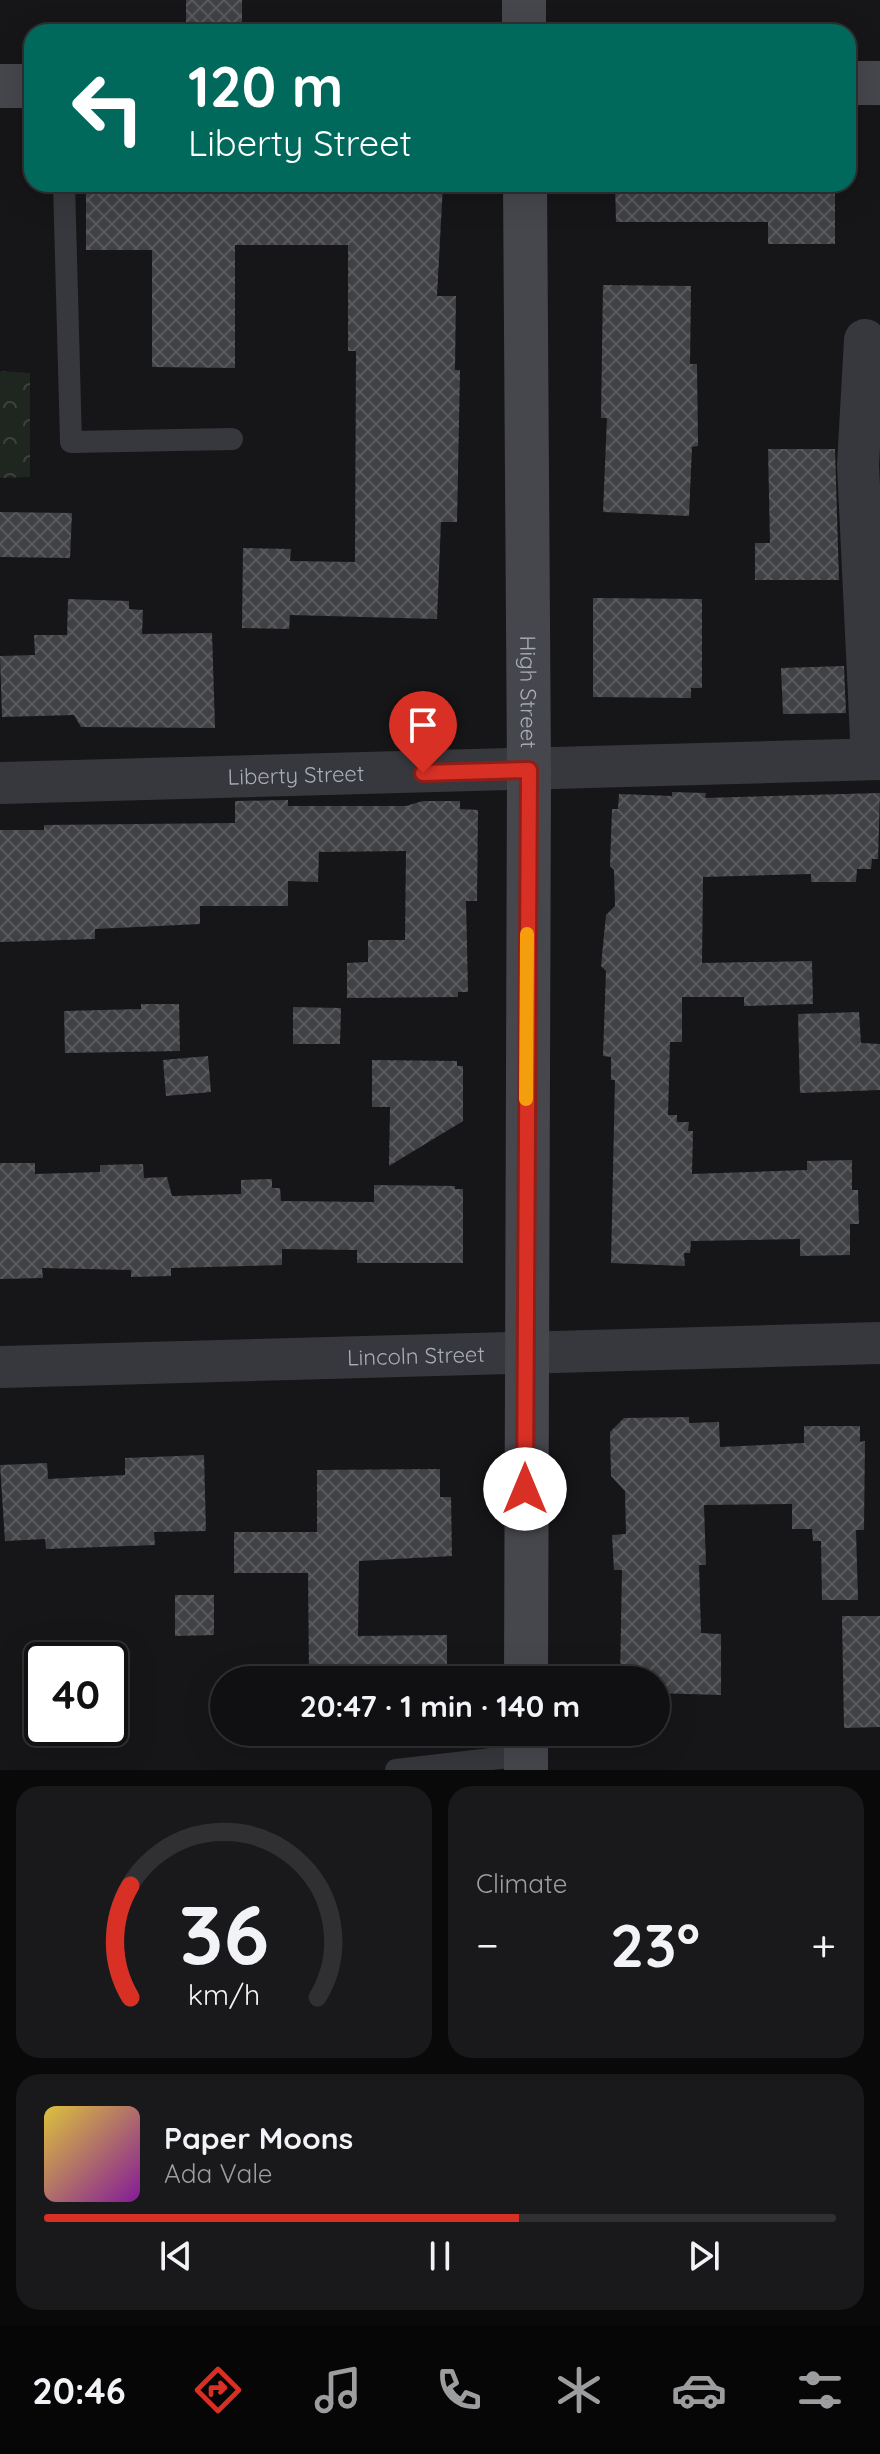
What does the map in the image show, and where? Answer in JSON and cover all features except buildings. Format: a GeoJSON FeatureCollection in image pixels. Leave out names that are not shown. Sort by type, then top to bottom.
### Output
{"type":"FeatureCollection","features":[{"type":"Feature","properties":{"kind":"street"},"geometry":{"type":"LineString","coordinates":[[524,0],[524,24]]}},
{"type":"Feature","properties":{"kind":"street"},"geometry":{"type":"LineString","coordinates":[[856,83],[880,83]]}},
{"type":"Feature","properties":{"kind":"street"},"geometry":{"type":"LineString","coordinates":[[0,86],[24,86]]}},
{"type":"Feature","properties":{"kind":"street","name":"High Street"},"geometry":{"type":"LineString","coordinates":[[525,192],[529,770],[526,1666]]}},
{"type":"Feature","properties":{"kind":"street"},"geometry":{"type":"LineString","coordinates":[[865,340],[858,465],[876,759]]}},
{"type":"Feature","properties":{"kind":"street","name":"Liberty Street"},"geometry":{"type":"LineString","coordinates":[[0,783],[876,759]]}},
{"type":"Feature","properties":{"kind":"street","name":"Lincoln Street"},"geometry":{"type":"LineString","coordinates":[[0,1367],[880,1343]]}},
{"type":"Feature","properties":{"kind":"lane"},"geometry":{"type":"LineString","coordinates":[[64,192],[71,442],[232,439]]}},
{"type":"Feature","properties":{"kind":"lane"},"geometry":{"type":"LineString","coordinates":[[396,1770],[526,1752]]}},
{"type":"Feature","properties":{"kind":"green space"},"geometry":{"type":"Polygon","coordinates":[[[0,371],[30,373],[30,477],[0,478],[0,371]]]}},
{"type":"Feature","properties":{"kind":"slow traffic"},"geometry":{"type":"LineString","coordinates":[[526,1099],[527,934]]}},
{"type":"Feature","properties":{"kind":"route"},"geometry":{"type":"LineString","coordinates":[[423,773],[529,770],[525,1489]]}}]}
